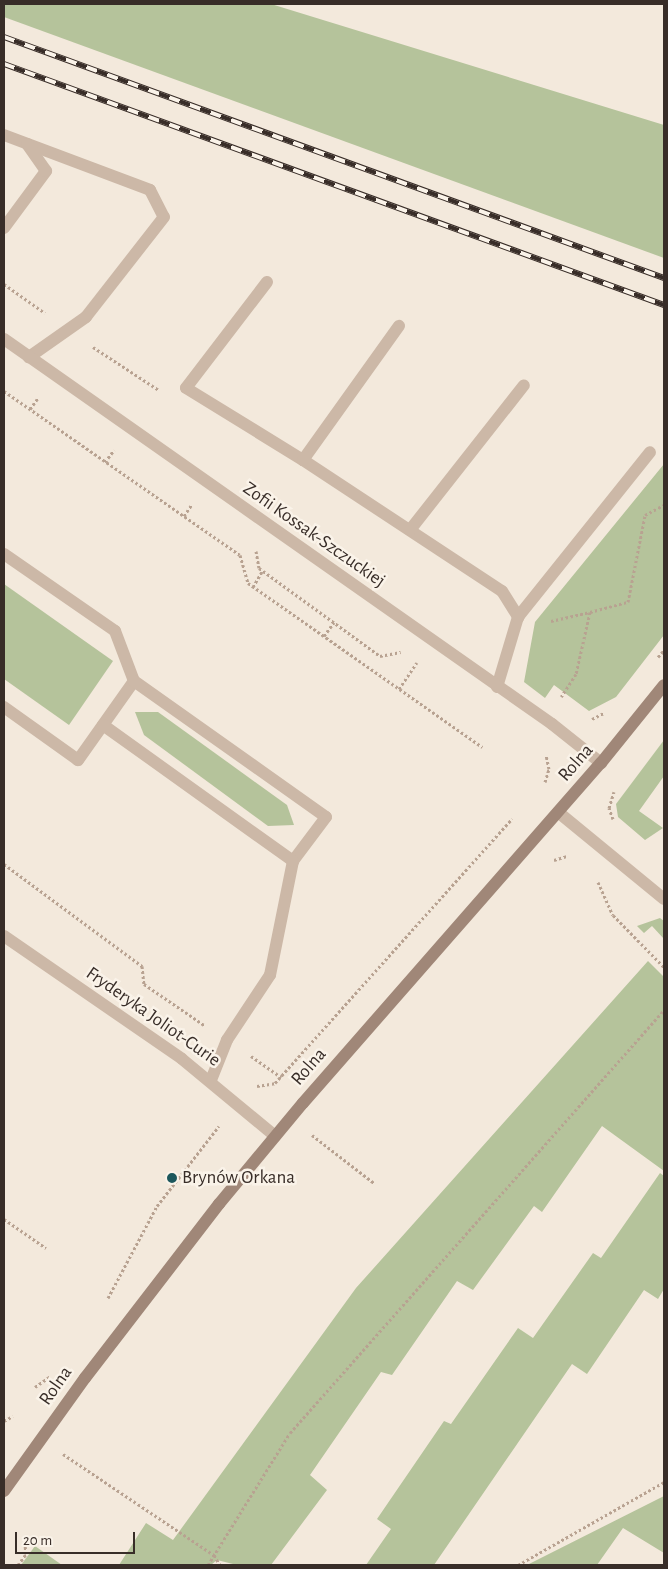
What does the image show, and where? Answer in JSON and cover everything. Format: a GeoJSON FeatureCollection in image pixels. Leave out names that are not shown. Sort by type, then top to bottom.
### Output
{"type":"FeatureCollection","features":[{"type":"Feature","properties":{"kind":"street"},"geometry":{"type":"LineString","coordinates":[[4,135],[150,190],[164,217],[86,317],[29,358]]}},
{"type":"Feature","properties":{"kind":"street"},"geometry":{"type":"LineString","coordinates":[[4,228],[46,171],[26,144]]}},
{"type":"Feature","properties":{"kind":"street"},"geometry":{"type":"LineString","coordinates":[[267,282],[186,388],[303,460],[502,591],[518,617]]}},
{"type":"Feature","properties":{"kind":"street"},"geometry":{"type":"LineString","coordinates":[[303,460],[399,326]]}},
{"type":"Feature","properties":{"kind":"street","name":"Zofii Kossak-Szczuckiej"},"geometry":{"type":"LineString","coordinates":[[4,340],[552,724],[601,763]]}},
{"type":"Feature","properties":{"kind":"street"},"geometry":{"type":"LineString","coordinates":[[410,530],[524,386]]}},
{"type":"Feature","properties":{"kind":"street"},"geometry":{"type":"LineString","coordinates":[[498,687],[518,617],[650,452]]}},
{"type":"Feature","properties":{"kind":"street"},"geometry":{"type":"LineString","coordinates":[[4,554],[115,631],[134,681],[326,817],[293,862],[270,975],[227,1040],[211,1080]]}},
{"type":"Feature","properties":{"kind":"street"},"geometry":{"type":"LineString","coordinates":[[4,708],[78,760],[134,681]]}},
{"type":"Feature","properties":{"kind":"street","name":"Rolna"},"geometry":{"type":"LineString","coordinates":[[4,1491],[100,1357],[275,1136],[601,763],[664,685]]}},
{"type":"Feature","properties":{"kind":"street"},"geometry":{"type":"LineString","coordinates":[[103,725],[293,862]]}},
{"type":"Feature","properties":{"kind":"street"},"geometry":{"type":"LineString","coordinates":[[558,812],[596,841],[664,899]]}},
{"type":"Feature","properties":{"kind":"street","name":"Fryderyka Joliot-Curie"},"geometry":{"type":"LineString","coordinates":[[4,936],[211,1080],[275,1136]]}},
{"type":"Feature","properties":{"kind":"path"},"geometry":{"type":"LineString","coordinates":[[17,294],[21,296]]}},
{"type":"Feature","properties":{"kind":"path"},"geometry":{"type":"LineString","coordinates":[[144,381],[150,384]]}},
{"type":"Feature","properties":{"kind":"path"},"geometry":{"type":"LineString","coordinates":[[4,391],[240,555],[248,583],[253,587],[482,747]]}},
{"type":"Feature","properties":{"kind":"path"},"geometry":{"type":"LineString","coordinates":[[30,409],[41,393]]}},
{"type":"Feature","properties":{"kind":"path"},"geometry":{"type":"LineString","coordinates":[[105,462],[117,445]]}},
{"type":"Feature","properties":{"kind":"path"},"geometry":{"type":"LineString","coordinates":[[184,516],[196,499]]}},
{"type":"Feature","properties":{"kind":"path"},"geometry":{"type":"LineString","coordinates":[[590,612],[628,602],[645,515],[664,505]]}},
{"type":"Feature","properties":{"kind":"path"},"geometry":{"type":"LineString","coordinates":[[255,549],[259,568],[380,656],[405,651]]}},
{"type":"Feature","properties":{"kind":"path"},"geometry":{"type":"LineString","coordinates":[[253,587],[263,570]]}},
{"type":"Feature","properties":{"kind":"path"},"geometry":{"type":"LineString","coordinates":[[324,636],[334,622]]}},
{"type":"Feature","properties":{"kind":"path"},"geometry":{"type":"LineString","coordinates":[[653,663],[664,650]]}},
{"type":"Feature","properties":{"kind":"path"},"geometry":{"type":"LineString","coordinates":[[399,689],[422,655]]}},
{"type":"Feature","properties":{"kind":"path"},"geometry":{"type":"LineString","coordinates":[[562,696],[576,674]]}},
{"type":"Feature","properties":{"kind":"path"},"geometry":{"type":"LineString","coordinates":[[539,788],[549,769],[539,740],[564,710],[590,720],[607,712]]}},
{"type":"Feature","properties":{"kind":"path"},"geometry":{"type":"LineString","coordinates":[[550,862],[564,855],[581,858],[613,820],[609,808],[619,786]]}},
{"type":"Feature","properties":{"kind":"path"},"geometry":{"type":"LineString","coordinates":[[249,1087],[276,1084],[515,815]]}},
{"type":"Feature","properties":{"kind":"path"},"geometry":{"type":"LineString","coordinates":[[4,864],[142,966],[144,984],[281,1077]]}},
{"type":"Feature","properties":{"kind":"path"},"geometry":{"type":"LineString","coordinates":[[595,875],[613,915],[664,967]]}},
{"type":"Feature","properties":{"kind":"path"},"geometry":{"type":"LineString","coordinates":[[208,1565],[290,1434],[664,1010]]}},
{"type":"Feature","properties":{"kind":"path"},"geometry":{"type":"LineString","coordinates":[[303,1140],[316,1126]]}},
{"type":"Feature","properties":{"kind":"path"},"geometry":{"type":"LineString","coordinates":[[104,1305],[157,1206],[218,1132]]}},
{"type":"Feature","properties":{"kind":"path"},"geometry":{"type":"LineString","coordinates":[[309,1133],[374,1183]]}},
{"type":"Feature","properties":{"kind":"path"},"geometry":{"type":"LineString","coordinates":[[4,1219],[46,1248]]}},
{"type":"Feature","properties":{"kind":"path"},"geometry":{"type":"LineString","coordinates":[[35,1387],[56,1370]]}},
{"type":"Feature","properties":{"kind":"path"},"geometry":{"type":"LineString","coordinates":[[4,1421],[13,1416]]}},
{"type":"Feature","properties":{"kind":"path"},"geometry":{"type":"LineString","coordinates":[[57,1462],[68,1446]]}},
{"type":"Feature","properties":{"kind":"path"},"geometry":{"type":"LineString","coordinates":[[63,1454],[214,1555],[220,1565]]}},
{"type":"Feature","properties":{"kind":"path"},"geometry":{"type":"LineString","coordinates":[[518,1565],[664,1482]]}},
{"type":"Feature","properties":{"kind":"path"},"geometry":{"type":"LineString","coordinates":[[18,1565],[26,1554],[25,1544]]}},
{"type":"Feature","properties":{"kind":"green space"},"geometry":{"type":"Polygon","coordinates":[[[4,4],[271,4],[664,125],[664,258],[4,17],[4,4]]]}},
{"type":"Feature","properties":{"kind":"green space"},"geometry":{"type":"Polygon","coordinates":[[[664,464],[664,635],[616,697],[589,711],[554,685],[545,698],[524,682],[535,622],[664,464]]]}},
{"type":"Feature","properties":{"kind":"green space"},"geometry":{"type":"Polygon","coordinates":[[[4,584],[113,661],[69,725],[4,679],[4,584]]]}},
{"type":"Feature","properties":{"kind":"green space"},"geometry":{"type":"Polygon","coordinates":[[[135,712],[158,712],[287,805],[294,825],[268,826],[144,735],[135,712]]]}},
{"type":"Feature","properties":{"kind":"green space"},"geometry":{"type":"Polygon","coordinates":[[[664,740],[664,776],[639,811],[663,828],[645,840],[618,817],[616,804],[664,740]]]}},
{"type":"Feature","properties":{"kind":"green space"},"geometry":{"type":"Polygon","coordinates":[[[660,918],[664,921],[664,939],[652,926],[644,933],[637,926],[660,918]]]}},
{"type":"Feature","properties":{"kind":"green space"},"geometry":{"type":"Polygon","coordinates":[[[648,961],[664,977],[664,1171],[602,1126],[542,1212],[534,1206],[473,1290],[457,1281],[392,1375],[381,1372],[310,1475],[327,1490],[271,1565],[237,1565],[217,1560],[211,1565],[119,1565],[146,1523],[173,1540],[356,1288],[648,961]]]}},
{"type":"Feature","properties":{"kind":"green space"},"geometry":{"type":"Polygon","coordinates":[[[660,1173],[664,1176],[664,1289],[658,1299],[644,1290],[587,1374],[572,1364],[434,1565],[366,1565],[391,1529],[377,1519],[444,1421],[451,1424],[518,1328],[533,1338],[593,1253],[601,1258],[660,1173]]]}},
{"type":"Feature","properties":{"kind":"green space"},"geometry":{"type":"Polygon","coordinates":[[[664,1496],[664,1553],[623,1528],[597,1565],[527,1565],[664,1496]]]}},
{"type":"Feature","properties":{"kind":"green space"},"geometry":{"type":"Polygon","coordinates":[[[35,1546],[62,1565],[21,1565],[35,1546]]]}},
{"type":"Feature","properties":{"kind":"railway"},"geometry":{"type":"LineString","coordinates":[[4,37],[664,278]]}},
{"type":"Feature","properties":{"kind":"railway"},"geometry":{"type":"LineString","coordinates":[[4,64],[664,305]]}},
{"type":"Feature","properties":{"kind":"place","name":"Brynów Orkana"},"geometry":{"type":"Point","coordinates":[172,1178]}}]}
